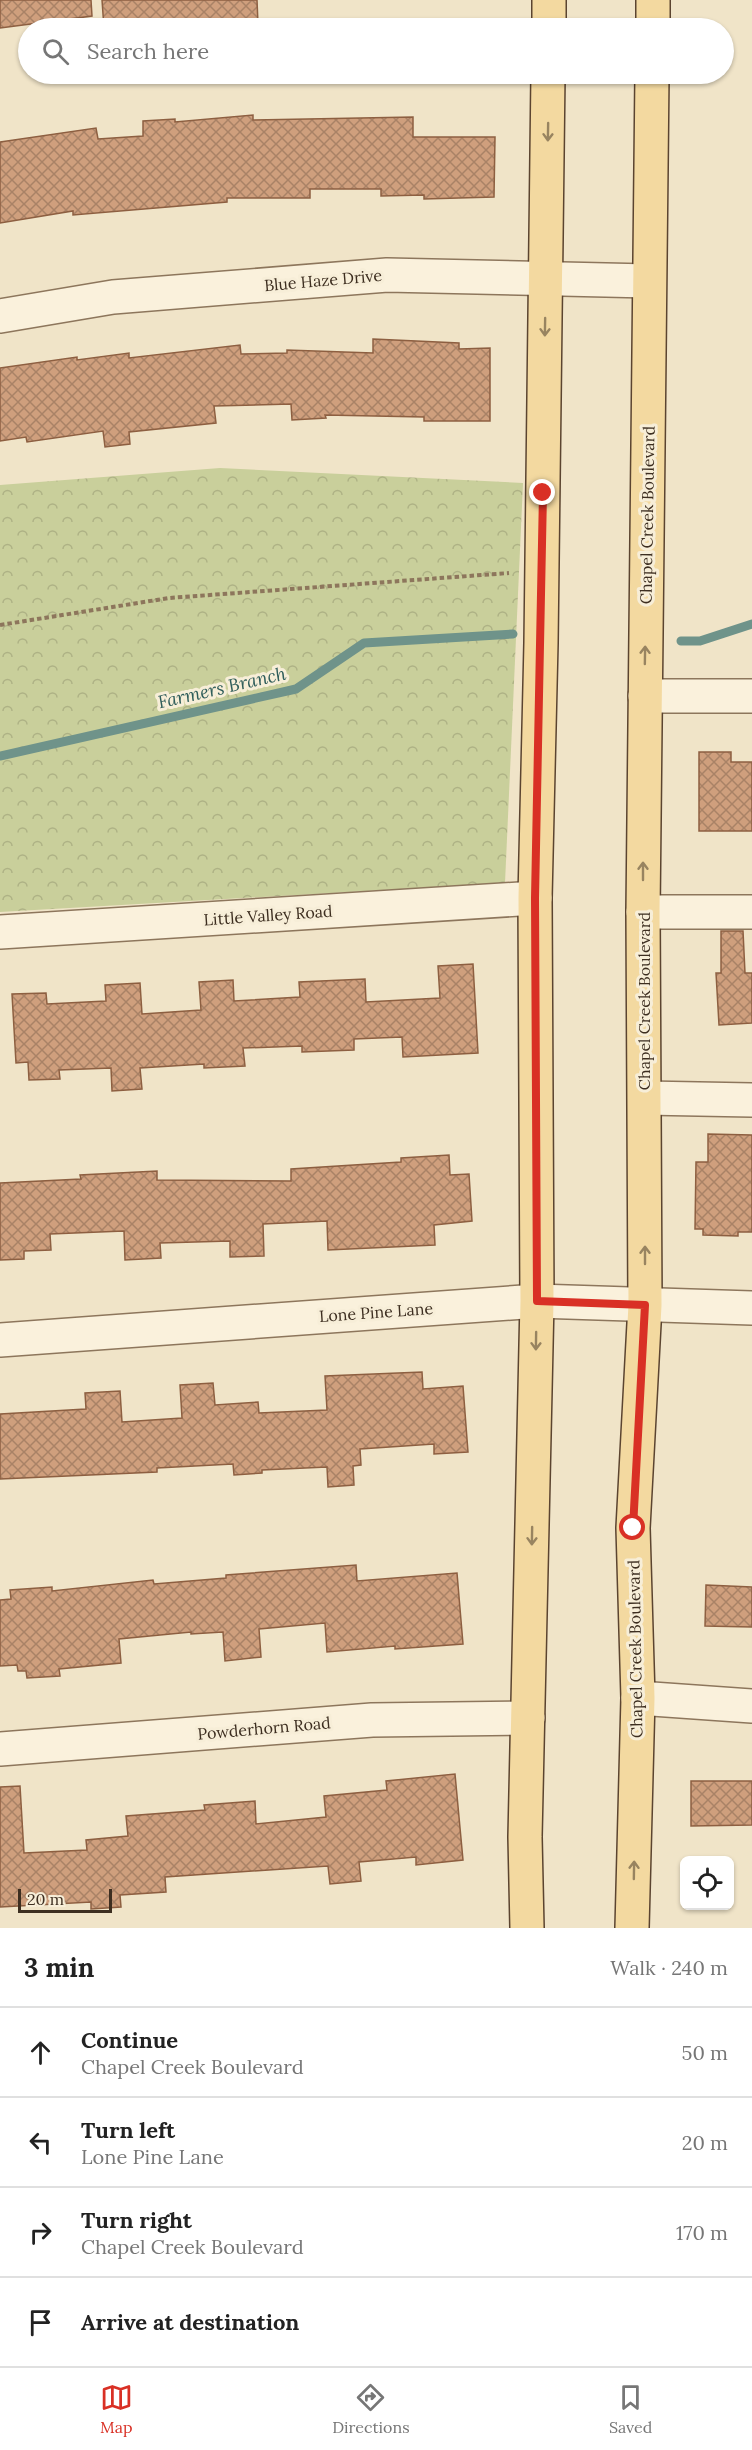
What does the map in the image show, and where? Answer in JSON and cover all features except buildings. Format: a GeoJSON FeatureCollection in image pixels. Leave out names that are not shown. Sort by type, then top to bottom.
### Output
{"type":"FeatureCollection","features":[{"type":"Feature","properties":{"kind":"main road"},"geometry":{"type":"LineString","coordinates":[[549,0],[549,18]]}},
{"type":"Feature","properties":{"kind":"main road"},"geometry":{"type":"LineString","coordinates":[[653,0],[653,18]]}},
{"type":"Feature","properties":{"kind":"main road"},"geometry":{"type":"LineString","coordinates":[[527,1928],[525,1837],[537,1301],[535,898],[548,84]]}},
{"type":"Feature","properties":{"kind":"main road","name":"Chapel Creek Boulevard"},"geometry":{"type":"LineString","coordinates":[[632,1928],[638,1698],[633,1528],[645,1305],[643,912],[652,84]]}},
{"type":"Feature","properties":{"kind":"street","name":"Blue Haze Drive"},"geometry":{"type":"LineString","coordinates":[[0,315],[113,297],[387,275],[649,281]]}},
{"type":"Feature","properties":{"kind":"street"},"geometry":{"type":"LineString","coordinates":[[645,696],[752,696]]}},
{"type":"Feature","properties":{"kind":"street","name":"Little Valley Road"},"geometry":{"type":"LineString","coordinates":[[0,932],[535,898]]}},
{"type":"Feature","properties":{"kind":"street"},"geometry":{"type":"LineString","coordinates":[[643,912],[752,912]]}},
{"type":"Feature","properties":{"kind":"street"},"geometry":{"type":"LineString","coordinates":[[645,1098],[752,1100]]}},
{"type":"Feature","properties":{"kind":"street","name":"Lone Pine Lane"},"geometry":{"type":"LineString","coordinates":[[0,1340],[537,1301],[752,1308]]}},
{"type":"Feature","properties":{"kind":"street"},"geometry":{"type":"LineString","coordinates":[[638,1698],[752,1706]]}},
{"type":"Feature","properties":{"kind":"street","name":"Powderhorn Road"},"geometry":{"type":"LineString","coordinates":[[0,1749],[372,1719],[528,1718]]}},
{"type":"Feature","properties":{"kind":"path"},"geometry":{"type":"LineString","coordinates":[[0,625],[169,598],[542,569]]}},
{"type":"Feature","properties":{"kind":"green space"},"geometry":{"type":"Polygon","coordinates":[[[220,468],[523,483],[505,883],[0,912],[0,485],[220,468]]]}},
{"type":"Feature","properties":{"kind":"waterway","name":"Farmers Branch"},"geometry":{"type":"LineString","coordinates":[[681,641],[700,641],[752,624]]}},
{"type":"Feature","properties":{"kind":"waterway","name":"Farmers Branch"},"geometry":{"type":"LineString","coordinates":[[0,756],[296,689],[364,643],[513,634]]}},
{"type":"Feature","properties":{"kind":"route"},"geometry":{"type":"LineString","coordinates":[[543,493],[535,898],[537,1301],[645,1305],[633,1528]]}}]}
